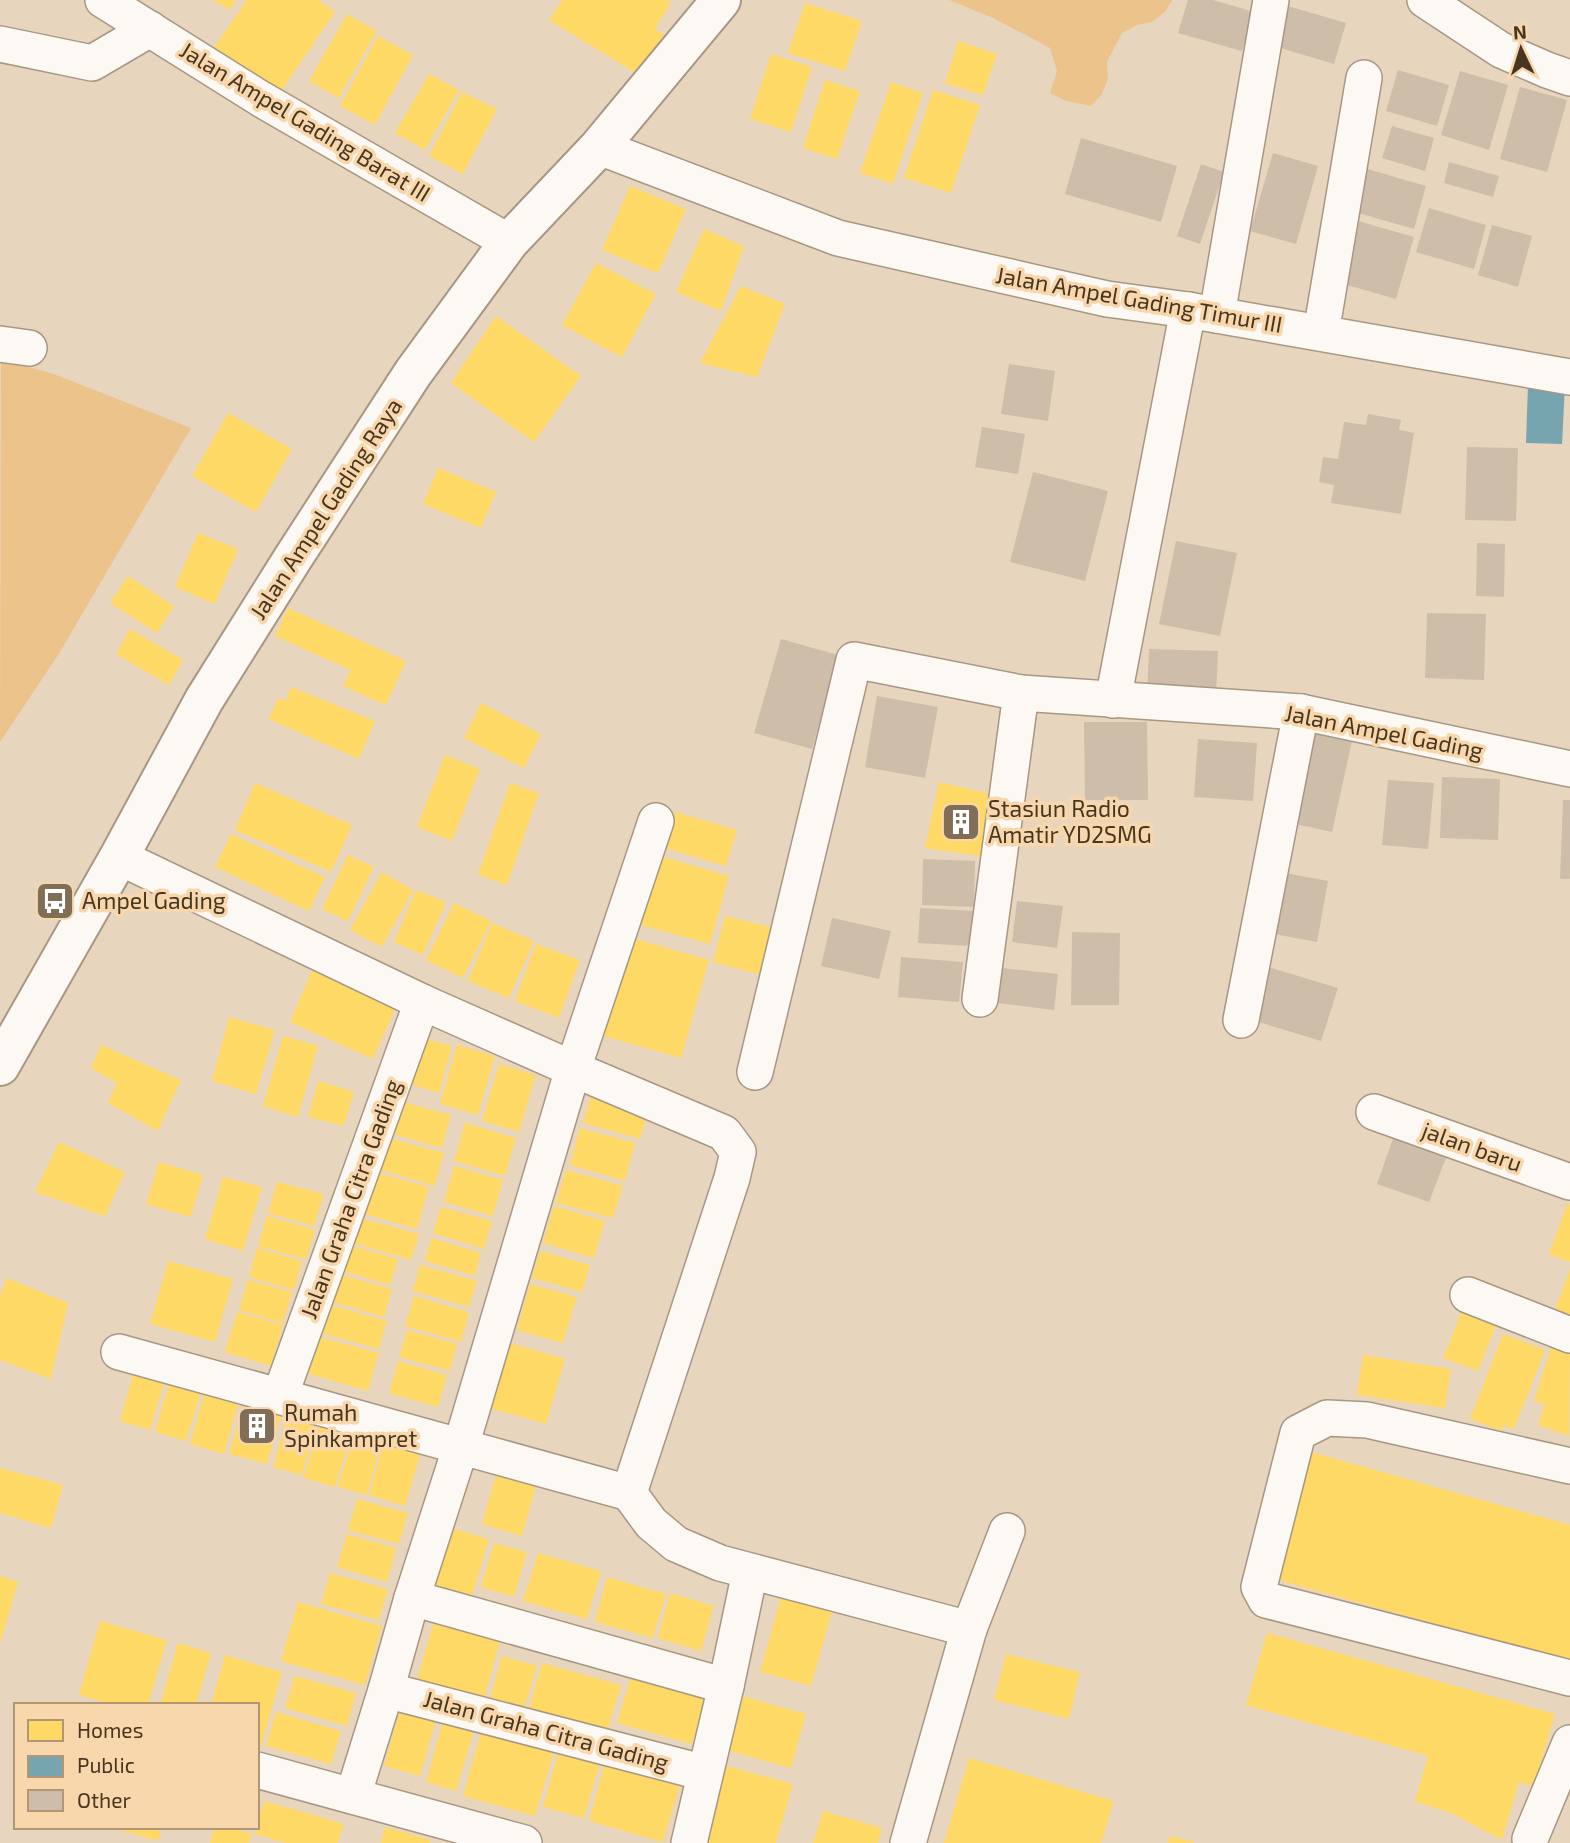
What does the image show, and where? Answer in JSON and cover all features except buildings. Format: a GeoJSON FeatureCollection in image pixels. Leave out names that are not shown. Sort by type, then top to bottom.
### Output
{"type":"FeatureCollection","features":[{"type":"Feature","properties":{"kind":"main road","name":"Jalan Ampel Gading Raya"},"geometry":{"type":"LineString","coordinates":[[0,1066],[204,701],[293,558],[414,373],[509,242],[599,147],[721,0]]}},
{"type":"Feature","properties":{"kind":"street","name":"Jalan Ampel Gading Barat III"},"geometry":{"type":"LineString","coordinates":[[103,0],[138,36],[261,99],[509,242]]}},
{"type":"Feature","properties":{"kind":"street"},"geometry":{"type":"LineString","coordinates":[[1113,700],[1203,312],[1271,0]]}},
{"type":"Feature","properties":{"kind":"street"},"geometry":{"type":"LineString","coordinates":[[1425,0],[1501,50],[1547,71],[1570,78]]}},
{"type":"Feature","properties":{"kind":"street"},"geometry":{"type":"LineString","coordinates":[[0,44],[92,62],[138,36]]}},
{"type":"Feature","properties":{"kind":"street"},"geometry":{"type":"LineString","coordinates":[[1321,333],[1364,78]]}},
{"type":"Feature","properties":{"kind":"street","name":"Jalan Ampel Gading Timur III"},"geometry":{"type":"LineString","coordinates":[[599,147],[838,239],[1107,299],[1203,312],[1570,377]]}},
{"type":"Feature","properties":{"kind":"street","name":"Jalan Ampel Gading"},"geometry":{"type":"LineString","coordinates":[[755,1072],[854,660],[1021,693],[1301,712],[1570,769]]}},
{"type":"Feature","properties":{"kind":"street"},"geometry":{"type":"LineString","coordinates":[[980,999],[1021,693]]}},
{"type":"Feature","properties":{"kind":"street"},"geometry":{"type":"LineString","coordinates":[[1241,1020],[1301,712]]}},
{"type":"Feature","properties":{"kind":"street"},"geometry":{"type":"LineString","coordinates":[[353,1796],[573,1069],[656,821]]}},
{"type":"Feature","properties":{"kind":"street"},"geometry":{"type":"LineString","coordinates":[[119,857],[422,1002],[724,1133],[738,1152],[732,1178],[629,1493]]}},
{"type":"Feature","properties":{"kind":"street","name":"Jalan Graha Citra Gading"},"geometry":{"type":"LineString","coordinates":[[280,1396],[422,1002]]}},
{"type":"Feature","properties":{"kind":"street","name":"jalan baru"},"geometry":{"type":"LineString","coordinates":[[1374,1112],[1570,1182]]}},
{"type":"Feature","properties":{"kind":"street"},"geometry":{"type":"LineString","coordinates":[[1468,1295],[1570,1335]]}},
{"type":"Feature","properties":{"kind":"street"},"geometry":{"type":"LineString","coordinates":[[119,1352],[629,1493],[652,1522],[676,1544],[720,1563],[969,1629]]}},
{"type":"Feature","properties":{"kind":"street"},"geometry":{"type":"LineString","coordinates":[[1570,1466],[1367,1420],[1327,1418],[1298,1433],[1259,1587],[1266,1600],[1570,1678]]}},
{"type":"Feature","properties":{"kind":"street"},"geometry":{"type":"LineString","coordinates":[[908,1843],[969,1629],[1007,1531]]}},
{"type":"Feature","properties":{"kind":"street"},"geometry":{"type":"LineString","coordinates":[[689,1843],[747,1586]]}},
{"type":"Feature","properties":{"kind":"street"},"geometry":{"type":"LineString","coordinates":[[412,1598],[726,1686]]}},
{"type":"Feature","properties":{"kind":"street","name":"Jalan Graha Citra Gading"},"geometry":{"type":"LineString","coordinates":[[386,1690],[705,1773]]}},
{"type":"Feature","properties":{"kind":"street"},"geometry":{"type":"LineString","coordinates":[[1530,1839],[1570,1743]]}},
{"type":"Feature","properties":{"kind":"street"},"geometry":{"type":"LineString","coordinates":[[259,1771],[524,1843]]}},
{"type":"Feature","properties":{"kind":"shaded area"},"geometry":{"type":"Polygon","coordinates":[[[949,0],[1172,0],[1165,12],[1152,22],[1137,25],[1122,33],[1107,62],[1108,78],[1102,94],[1091,106],[1066,101],[1050,93],[1057,71],[1050,48],[993,18],[949,0]]]}},
{"type":"Feature","properties":{"kind":"shaded area"},"geometry":{"type":"Polygon","coordinates":[[[1,359],[54,374],[191,428],[60,652],[0,742],[1,359]]]}},
{"type":"Feature","properties":{"kind":"place","name":"Stasiun Radio Amatir YD2SMG"},"geometry":{"type":"Point","coordinates":[961,822]}},
{"type":"Feature","properties":{"kind":"place","name":"Ampel Gading"},"geometry":{"type":"Point","coordinates":[55,901]}},
{"type":"Feature","properties":{"kind":"place","name":"Rumah Spinkampret"},"geometry":{"type":"Point","coordinates":[257,1426]}}]}
